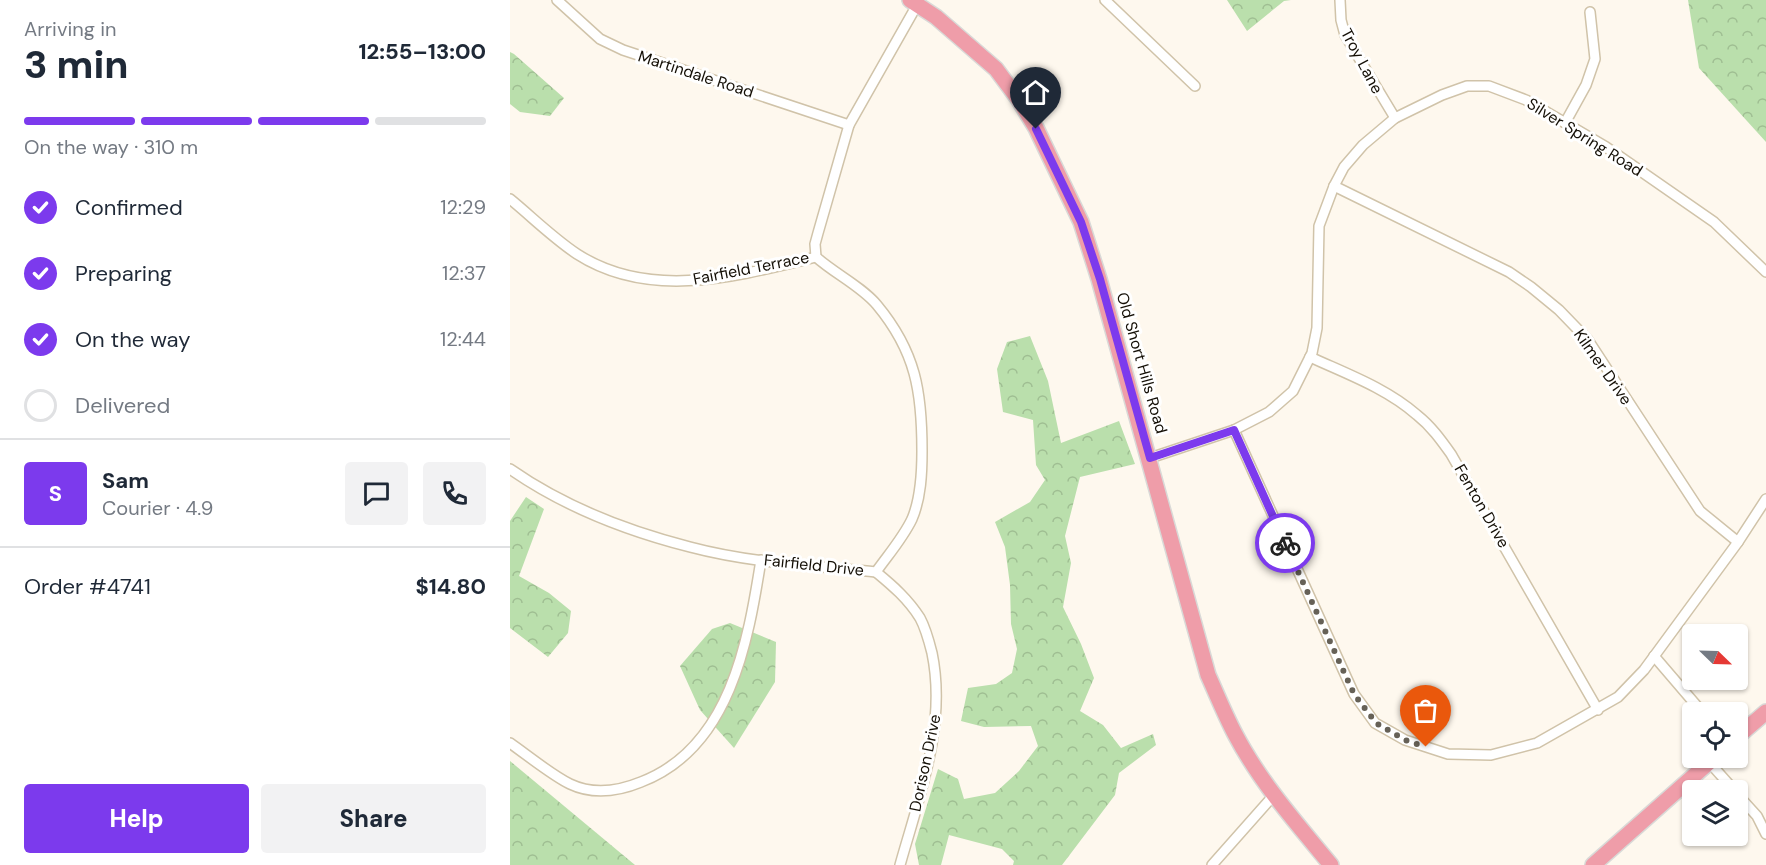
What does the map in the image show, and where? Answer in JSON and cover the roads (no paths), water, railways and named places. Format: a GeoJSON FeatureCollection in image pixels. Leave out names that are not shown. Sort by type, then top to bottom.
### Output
{"type":"FeatureCollection","features":[{"type":"Feature","properties":{"kind":"main road","name":"Old Short Hills Road"},"geometry":{"type":"LineString","coordinates":[[913,2],[936,17],[996,69],[1019,100],[1036,129],[1081,222],[1100,279],[1208,675],[1235,735],[1274,795],[1331,865]]}},
{"type":"Feature","properties":{"kind":"main road"},"geometry":{"type":"LineString","coordinates":[[1748,728],[1766,712]]}},
{"type":"Feature","properties":{"kind":"main road"},"geometry":{"type":"LineString","coordinates":[[1593,865],[1703,768]]}},
{"type":"Feature","properties":{"kind":"street","name":"Martindale Road"},"geometry":{"type":"LineString","coordinates":[[557,0],[600,39],[623,50],[849,125]]}},
{"type":"Feature","properties":{"kind":"street"},"geometry":{"type":"LineString","coordinates":[[1106,0],[1195,86]]}},
{"type":"Feature","properties":{"kind":"street","name":"Troy Lane"},"geometry":{"type":"LineString","coordinates":[[1340,0],[1341,20],[1345,35],[1395,118]]}},
{"type":"Feature","properties":{"kind":"street","name":"Fairfield Terrace"},"geometry":{"type":"LineString","coordinates":[[510,199],[577,254],[600,267],[651,281],[682,282],[721,277],[816,257],[815,244],[849,125],[913,2]]}},
{"type":"Feature","properties":{"kind":"street"},"geometry":{"type":"LineString","coordinates":[[1565,123],[1586,85],[1595,59],[1590,12]]}},
{"type":"Feature","properties":{"kind":"street","name":"Silver Spring Road"},"geometry":{"type":"LineString","coordinates":[[1150,458],[1234,430],[1269,412],[1293,391],[1310,357],[1317,328],[1319,226],[1344,167],[1362,145],[1395,118],[1442,95],[1467,86],[1489,86],[1526,100],[1605,147],[1714,222],[1766,272]]}},
{"type":"Feature","properties":{"kind":"street","name":"Kilmer Drive"},"geometry":{"type":"LineString","coordinates":[[1334,186],[1509,272],[1532,287],[1559,310],[1588,340],[1700,511],[1738,542]]}},
{"type":"Feature","properties":{"kind":"street","name":"Fairfield Drive"},"geometry":{"type":"LineString","coordinates":[[510,469],[566,501],[612,522],[690,548],[761,560],[876,572],[900,540],[912,519],[919,496],[922,465],[920,392],[906,348],[876,303],[816,257]]}},
{"type":"Feature","properties":{"kind":"street","name":"Fenton Drive"},"geometry":{"type":"LineString","coordinates":[[1310,357],[1379,389],[1417,414],[1434,431],[1451,454],[1598,710]]}},
{"type":"Feature","properties":{"kind":"street"},"geometry":{"type":"LineString","coordinates":[[1234,430],[1354,694],[1376,723],[1405,740],[1448,754],[1491,755],[1537,744],[1618,698],[1654,656],[1738,542],[1766,499]]}},
{"type":"Feature","properties":{"kind":"street"},"geometry":{"type":"LineString","coordinates":[[510,743],[570,784],[599,792],[630,787],[648,780],[681,759],[702,739],[715,718],[738,667],[753,612],[761,560]]}},
{"type":"Feature","properties":{"kind":"street","name":"Dorison Drive"},"geometry":{"type":"LineString","coordinates":[[876,572],[904,596],[922,621],[929,639],[937,689],[933,735],[927,767],[900,865]]}},
{"type":"Feature","properties":{"kind":"street"},"geometry":{"type":"LineString","coordinates":[[1654,656],[1693,702]]}},
{"type":"Feature","properties":{"kind":"street"},"geometry":{"type":"LineString","coordinates":[[1212,865],[1274,795]]}},
{"type":"Feature","properties":{"kind":"street"},"geometry":{"type":"LineString","coordinates":[[1748,806],[1766,834]]}}]}
